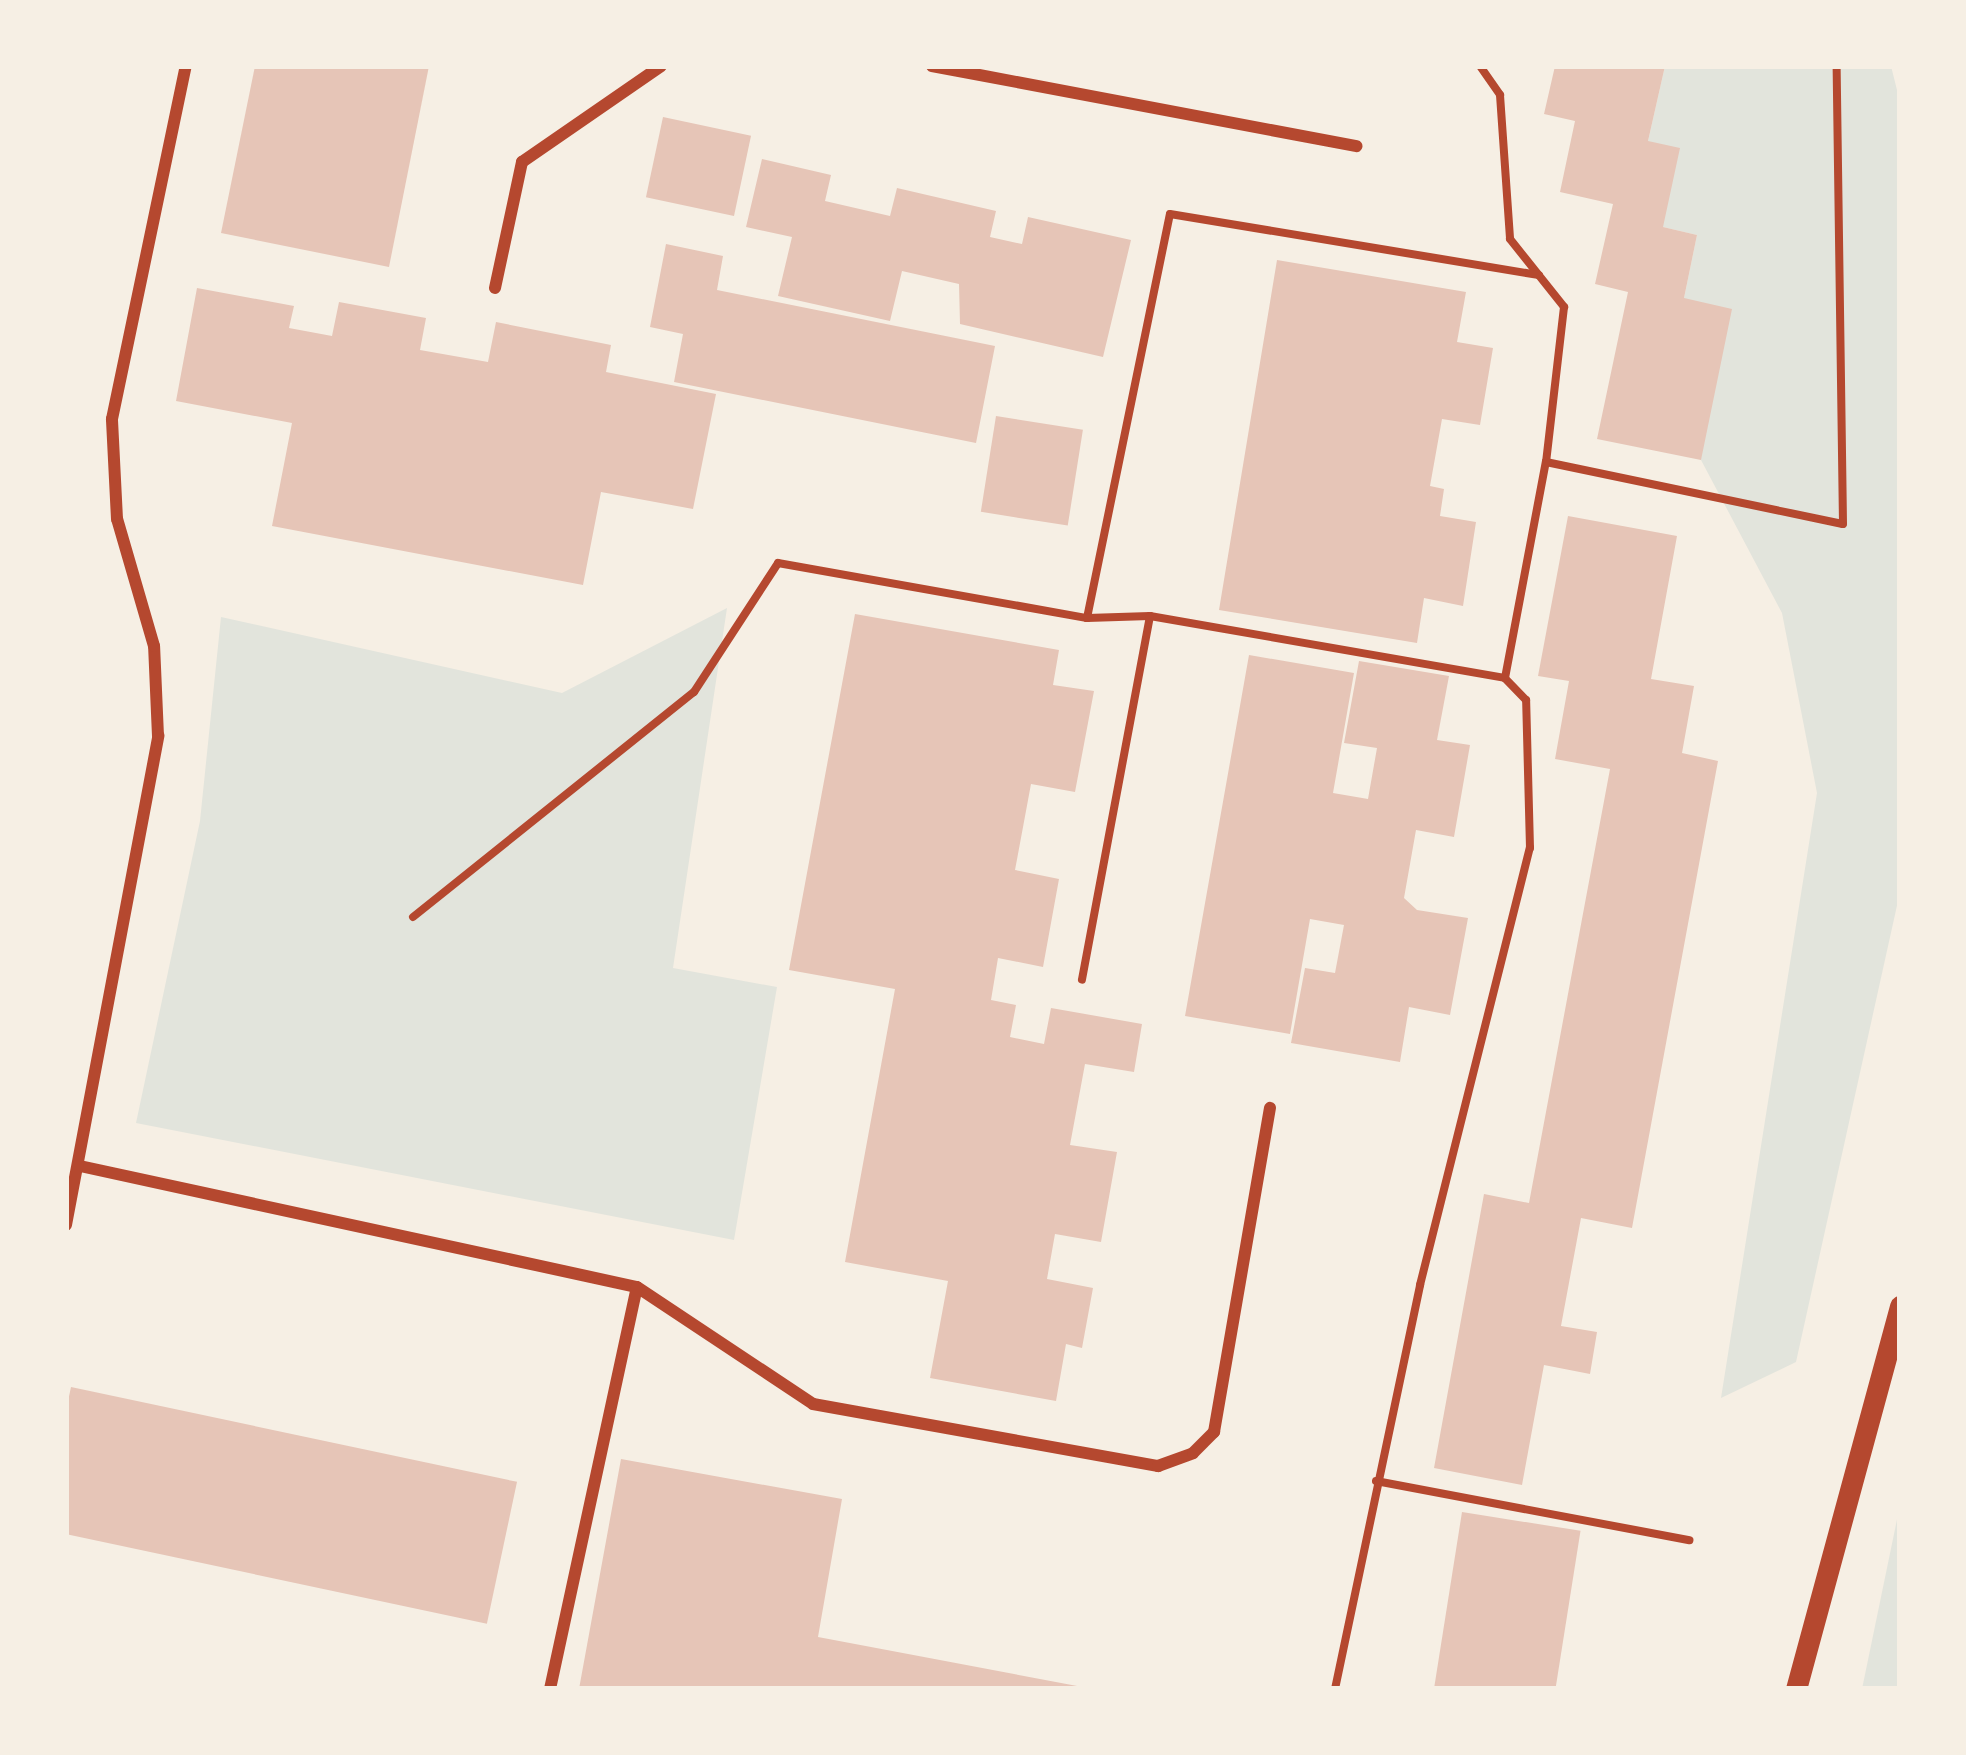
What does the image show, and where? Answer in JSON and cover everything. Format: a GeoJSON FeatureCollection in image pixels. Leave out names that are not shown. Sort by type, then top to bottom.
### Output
{"type":"FeatureCollection","features":[{"type":"Feature","properties":{"kind":"street"},"geometry":{"type":"LineString","coordinates":[[66,1226],[159,714],[154,646],[117,519],[112,419],[186,66]]}},
{"type":"Feature","properties":{"kind":"street"},"geometry":{"type":"LineString","coordinates":[[495,288],[522,162],[661,66]]}},
{"type":"Feature","properties":{"kind":"street"},"geometry":{"type":"LineString","coordinates":[[932,66],[1357,146]]}},
{"type":"Feature","properties":{"kind":"street"},"geometry":{"type":"LineString","coordinates":[[80,1166],[637,1287],[813,1404],[1158,1466],[1193,1454],[1214,1432],[1270,1108]]}},
{"type":"Feature","properties":{"kind":"street"},"geometry":{"type":"LineString","coordinates":[[550,1689],[637,1287]]}},
{"type":"Feature","properties":{"kind":"street"},"geometry":{"type":"LineString","coordinates":[[1796,1689],[1900,1306]]}},
{"type":"Feature","properties":{"kind":"path"},"geometry":{"type":"LineString","coordinates":[[1480,66],[1500,95],[1510,239],[1564,307],[1546,462],[1505,678]]}},
{"type":"Feature","properties":{"kind":"path"},"geometry":{"type":"LineString","coordinates":[[1546,462],[1843,524],[1846,315],[1838,66]]}},
{"type":"Feature","properties":{"kind":"path"},"geometry":{"type":"LineString","coordinates":[[1087,617],[1170,214],[1540,275]]}},
{"type":"Feature","properties":{"kind":"path"},"geometry":{"type":"LineString","coordinates":[[413,917],[694,692],[778,563],[1087,617],[1150,616],[1505,678],[1526,700],[1530,848],[1376,1481],[1335,1689]]}},
{"type":"Feature","properties":{"kind":"path"},"geometry":{"type":"LineString","coordinates":[[1082,980],[1150,616]]}},
{"type":"Feature","properties":{"kind":"path"},"geometry":{"type":"LineString","coordinates":[[1376,1481],[1689,1540]]}},
{"type":"Feature","properties":{"kind":"shaded area"},"geometry":{"type":"Polygon","coordinates":[[[1665,66],[1891,66],[1900,102],[1900,892],[1796,1362],[1721,1398],[1817,793],[1782,613],[1701,460],[1684,298],[1697,235],[1663,227],[1648,141],[1665,66]]]}},
{"type":"Feature","properties":{"kind":"shaded area"},"geometry":{"type":"Polygon","coordinates":[[[727,608],[673,968],[777,987],[734,1240],[136,1123],[200,821],[221,617],[562,693],[727,608]]]}},
{"type":"Feature","properties":{"kind":"shaded area"},"geometry":{"type":"Polygon","coordinates":[[[1900,1505],[1900,1689],[1862,1689],[1900,1505]]]}},
{"type":"Feature","properties":{"kind":"building"},"geometry":{"type":"Polygon","coordinates":[[[255,66],[429,66],[389,267],[221,233],[255,66]]]}},
{"type":"Feature","properties":{"kind":"building"},"geometry":{"type":"Polygon","coordinates":[[[1555,66],[1665,66],[1648,141],[1680,148],[1663,227],[1697,235],[1684,298],[1732,309],[1701,460],[1597,439],[1628,292],[1595,284],[1613,204],[1560,192],[1575,121],[1544,114],[1555,66]]]}},
{"type":"Feature","properties":{"kind":"building"},"geometry":{"type":"Polygon","coordinates":[[[663,117],[751,136],[734,216],[646,197],[663,117]]]}},
{"type":"Feature","properties":{"kind":"building"},"geometry":{"type":"Polygon","coordinates":[[[762,159],[831,175],[825,201],[890,216],[897,188],[996,211],[990,237],[1022,244],[1028,217],[1131,240],[1103,357],[960,324],[959,284],[902,271],[890,321],[778,296],[792,237],[746,227],[762,159]]]}},
{"type":"Feature","properties":{"kind":"building"},"geometry":{"type":"Polygon","coordinates":[[[666,244],[723,256],[717,290],[995,346],[976,443],[674,382],[683,334],[650,327],[666,244]]]}},
{"type":"Feature","properties":{"kind":"building"},"geometry":{"type":"Polygon","coordinates":[[[1277,260],[1466,292],[1457,342],[1493,348],[1480,425],[1442,419],[1430,486],[1444,489],[1440,516],[1476,522],[1463,606],[1424,598],[1417,643],[1219,610],[1277,260]]]}},
{"type":"Feature","properties":{"kind":"building"},"geometry":{"type":"Polygon","coordinates":[[[197,288],[294,306],[289,328],[332,336],[339,302],[426,318],[420,350],[488,362],[496,322],[611,345],[606,372],[716,394],[693,509],[601,492],[583,585],[272,526],[292,423],[176,401],[197,288]]]}},
{"type":"Feature","properties":{"kind":"building"},"geometry":{"type":"Polygon","coordinates":[[[996,416],[1083,430],[1068,526],[981,512],[996,416]]]}},
{"type":"Feature","properties":{"kind":"building"},"geometry":{"type":"Polygon","coordinates":[[[1568,516],[1677,536],[1651,679],[1694,686],[1682,753],[1718,761],[1632,1228],[1581,1218],[1561,1326],[1597,1332],[1590,1374],[1544,1365],[1522,1485],[1434,1468],[1484,1194],[1529,1203],[1610,769],[1555,759],[1569,681],[1538,676],[1568,516]]]}},
{"type":"Feature","properties":{"kind":"building"},"geometry":{"type":"Polygon","coordinates":[[[855,614],[1059,650],[1053,685],[1094,691],[1075,792],[1031,784],[1015,870],[1059,879],[1043,967],[998,958],[991,1000],[1016,1005],[1010,1037],[1044,1044],[1051,1008],[1142,1024],[1134,1072],[1085,1064],[1070,1145],[1117,1152],[1101,1242],[1055,1234],[1047,1279],[1093,1288],[1082,1348],[1066,1344],[1056,1401],[930,1378],[948,1281],[845,1262],[895,989],[789,970],[855,614]]]}},
{"type":"Feature","properties":{"kind":"building"},"geometry":{"type":"Polygon","coordinates":[[[1249,655],[1354,673],[1333,793],[1368,799],[1377,748],[1344,743],[1359,661],[1449,676],[1437,740],[1470,745],[1454,837],[1416,830],[1404,898],[1417,910],[1468,918],[1450,1015],[1409,1007],[1400,1062],[1291,1043],[1305,968],[1335,973],[1344,925],[1310,919],[1290,1034],[1185,1016],[1249,655]]]}},
{"type":"Feature","properties":{"kind":"building"},"geometry":{"type":"Polygon","coordinates":[[[71,1387],[517,1482],[487,1624],[66,1534],[66,1411],[71,1387]]]}},
{"type":"Feature","properties":{"kind":"building"},"geometry":{"type":"Polygon","coordinates":[[[621,1459],[842,1499],[818,1637],[1093,1689],[579,1689],[621,1459]]]}},
{"type":"Feature","properties":{"kind":"building"},"geometry":{"type":"Polygon","coordinates":[[[1462,1512],[1581,1531],[1555,1689],[1434,1689],[1462,1512]]]}}]}
